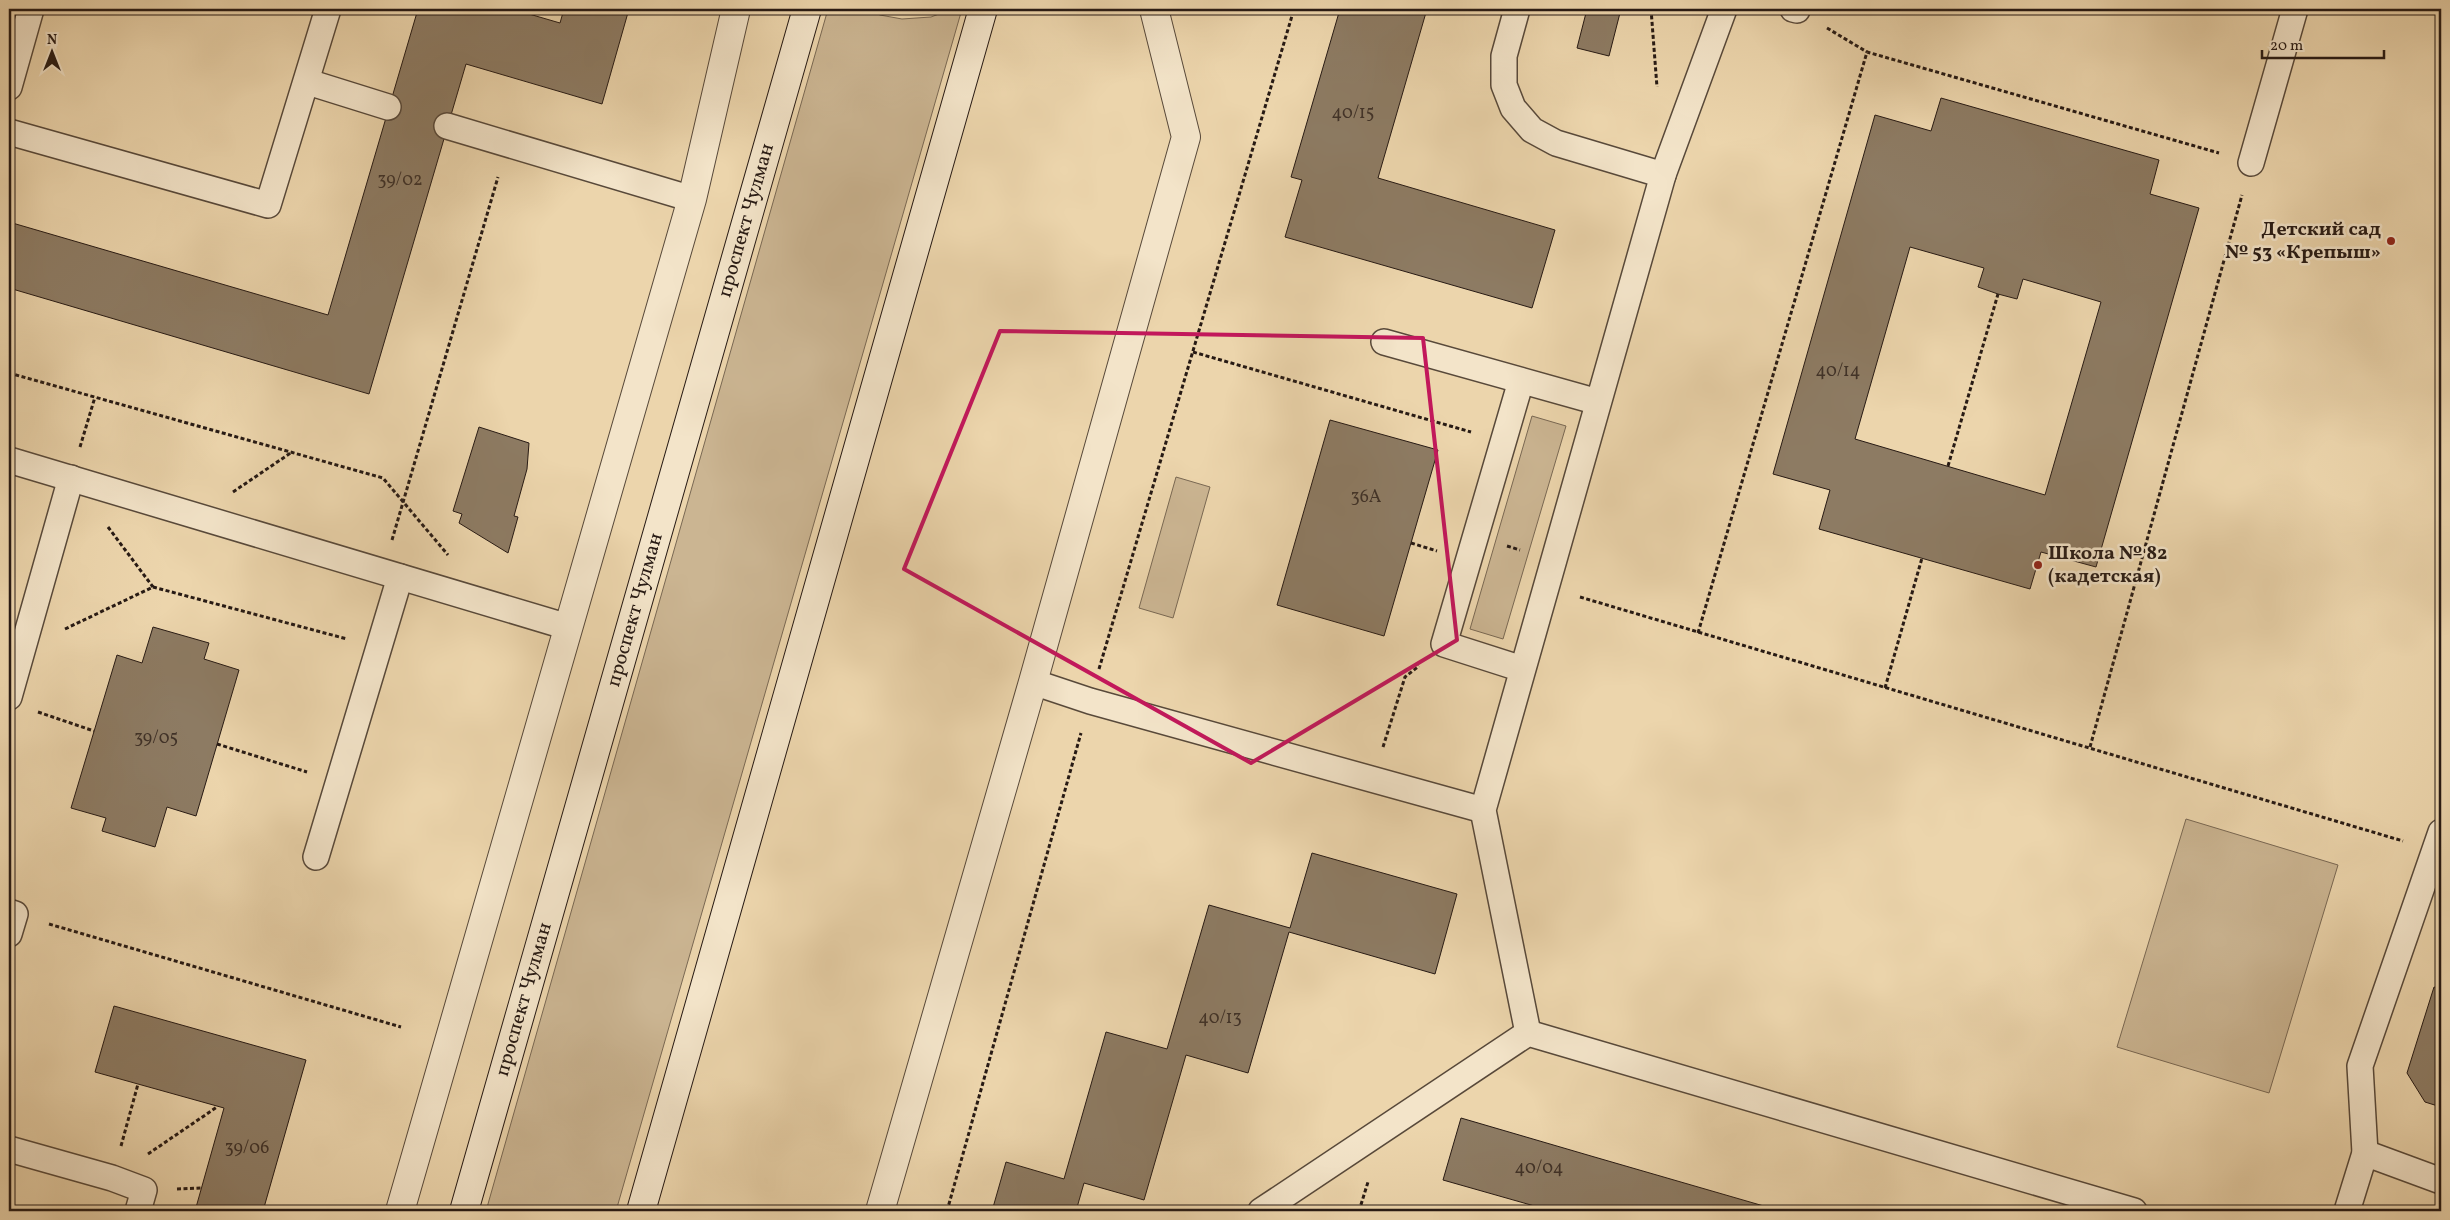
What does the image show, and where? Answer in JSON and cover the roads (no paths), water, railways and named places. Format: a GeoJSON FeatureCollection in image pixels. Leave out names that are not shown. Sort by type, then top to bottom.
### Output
{"type":"FeatureCollection","features":[{"type":"Feature","properties":{"kind":"street"},"geometry":{"type":"LineString","coordinates":[[400,1211],[692,199],[736,9]]}},
{"type":"Feature","properties":{"kind":"street","name":"проспект Чулман"},"geometry":{"type":"LineString","coordinates":[[464,1211],[807,9]]}},
{"type":"Feature","properties":{"kind":"street"},"geometry":{"type":"LineString","coordinates":[[641,1211],[983,9]]}},
{"type":"Feature","properties":{"kind":"street"},"geometry":{"type":"LineString","coordinates":[[880,1211],[1033,682],[1186,137],[1154,9]]}},
{"type":"Feature","properties":{"kind":"lane"},"geometry":{"type":"LineString","coordinates":[[9,87],[31,9]]}},
{"type":"Feature","properties":{"kind":"lane"},"geometry":{"type":"LineString","coordinates":[[9,132],[268,205],[308,82],[328,9]]}},
{"type":"Feature","properties":{"kind":"lane"},"geometry":{"type":"LineString","coordinates":[[1517,9],[1504,56],[1504,85],[1513,108],[1532,130],[1556,143],[1663,175]]}},
{"type":"Feature","properties":{"kind":"lane"},"geometry":{"type":"LineString","coordinates":[[1528,1033],[1483,810],[1663,175],[1724,9]]}},
{"type":"Feature","properties":{"kind":"lane"},"geometry":{"type":"LineString","coordinates":[[2251,163],[2295,9]]}},
{"type":"Feature","properties":{"kind":"lane"},"geometry":{"type":"LineString","coordinates":[[308,82],[388,107]]}},
{"type":"Feature","properties":{"kind":"lane"},"geometry":{"type":"LineString","coordinates":[[447,126],[692,199]]}},
{"type":"Feature","properties":{"kind":"lane"},"geometry":{"type":"LineString","coordinates":[[1384,342],[1598,402]]}},
{"type":"Feature","properties":{"kind":"lane"},"geometry":{"type":"LineString","coordinates":[[1520,380],[1444,644],[1522,669]]}},
{"type":"Feature","properties":{"kind":"lane"},"geometry":{"type":"LineString","coordinates":[[9,460],[568,627]]}},
{"type":"Feature","properties":{"kind":"lane"},"geometry":{"type":"LineString","coordinates":[[9,697],[71,478]]}},
{"type":"Feature","properties":{"kind":"lane"},"geometry":{"type":"LineString","coordinates":[[316,858],[379,647],[391,574]]}},
{"type":"Feature","properties":{"kind":"lane"},"geometry":{"type":"LineString","coordinates":[[1033,682],[1090,701],[1483,810]]}},
{"type":"Feature","properties":{"kind":"lane"},"geometry":{"type":"LineString","coordinates":[[2347,1211],[2365,1153],[2360,1066],[2438,842]]}},
{"type":"Feature","properties":{"kind":"lane"},"geometry":{"type":"LineString","coordinates":[[1261,1211],[1528,1033]]}},
{"type":"Feature","properties":{"kind":"lane"},"geometry":{"type":"LineString","coordinates":[[1528,1033],[2134,1211]]}},
{"type":"Feature","properties":{"kind":"lane"},"geometry":{"type":"LineString","coordinates":[[9,1149],[112,1178],[144,1190],[138,1211]]}},
{"type":"Feature","properties":{"kind":"lane"},"geometry":{"type":"LineString","coordinates":[[2365,1153],[2441,1181]]}},
{"type":"Feature","properties":{"kind":"place","name":"Детский сад № 53 «Крепыш»"},"geometry":{"type":"Point","coordinates":[2391,241]}},
{"type":"Feature","properties":{"kind":"place","name":"Школа № 82 (кадетская)"},"geometry":{"type":"Point","coordinates":[2038,565]}}]}
